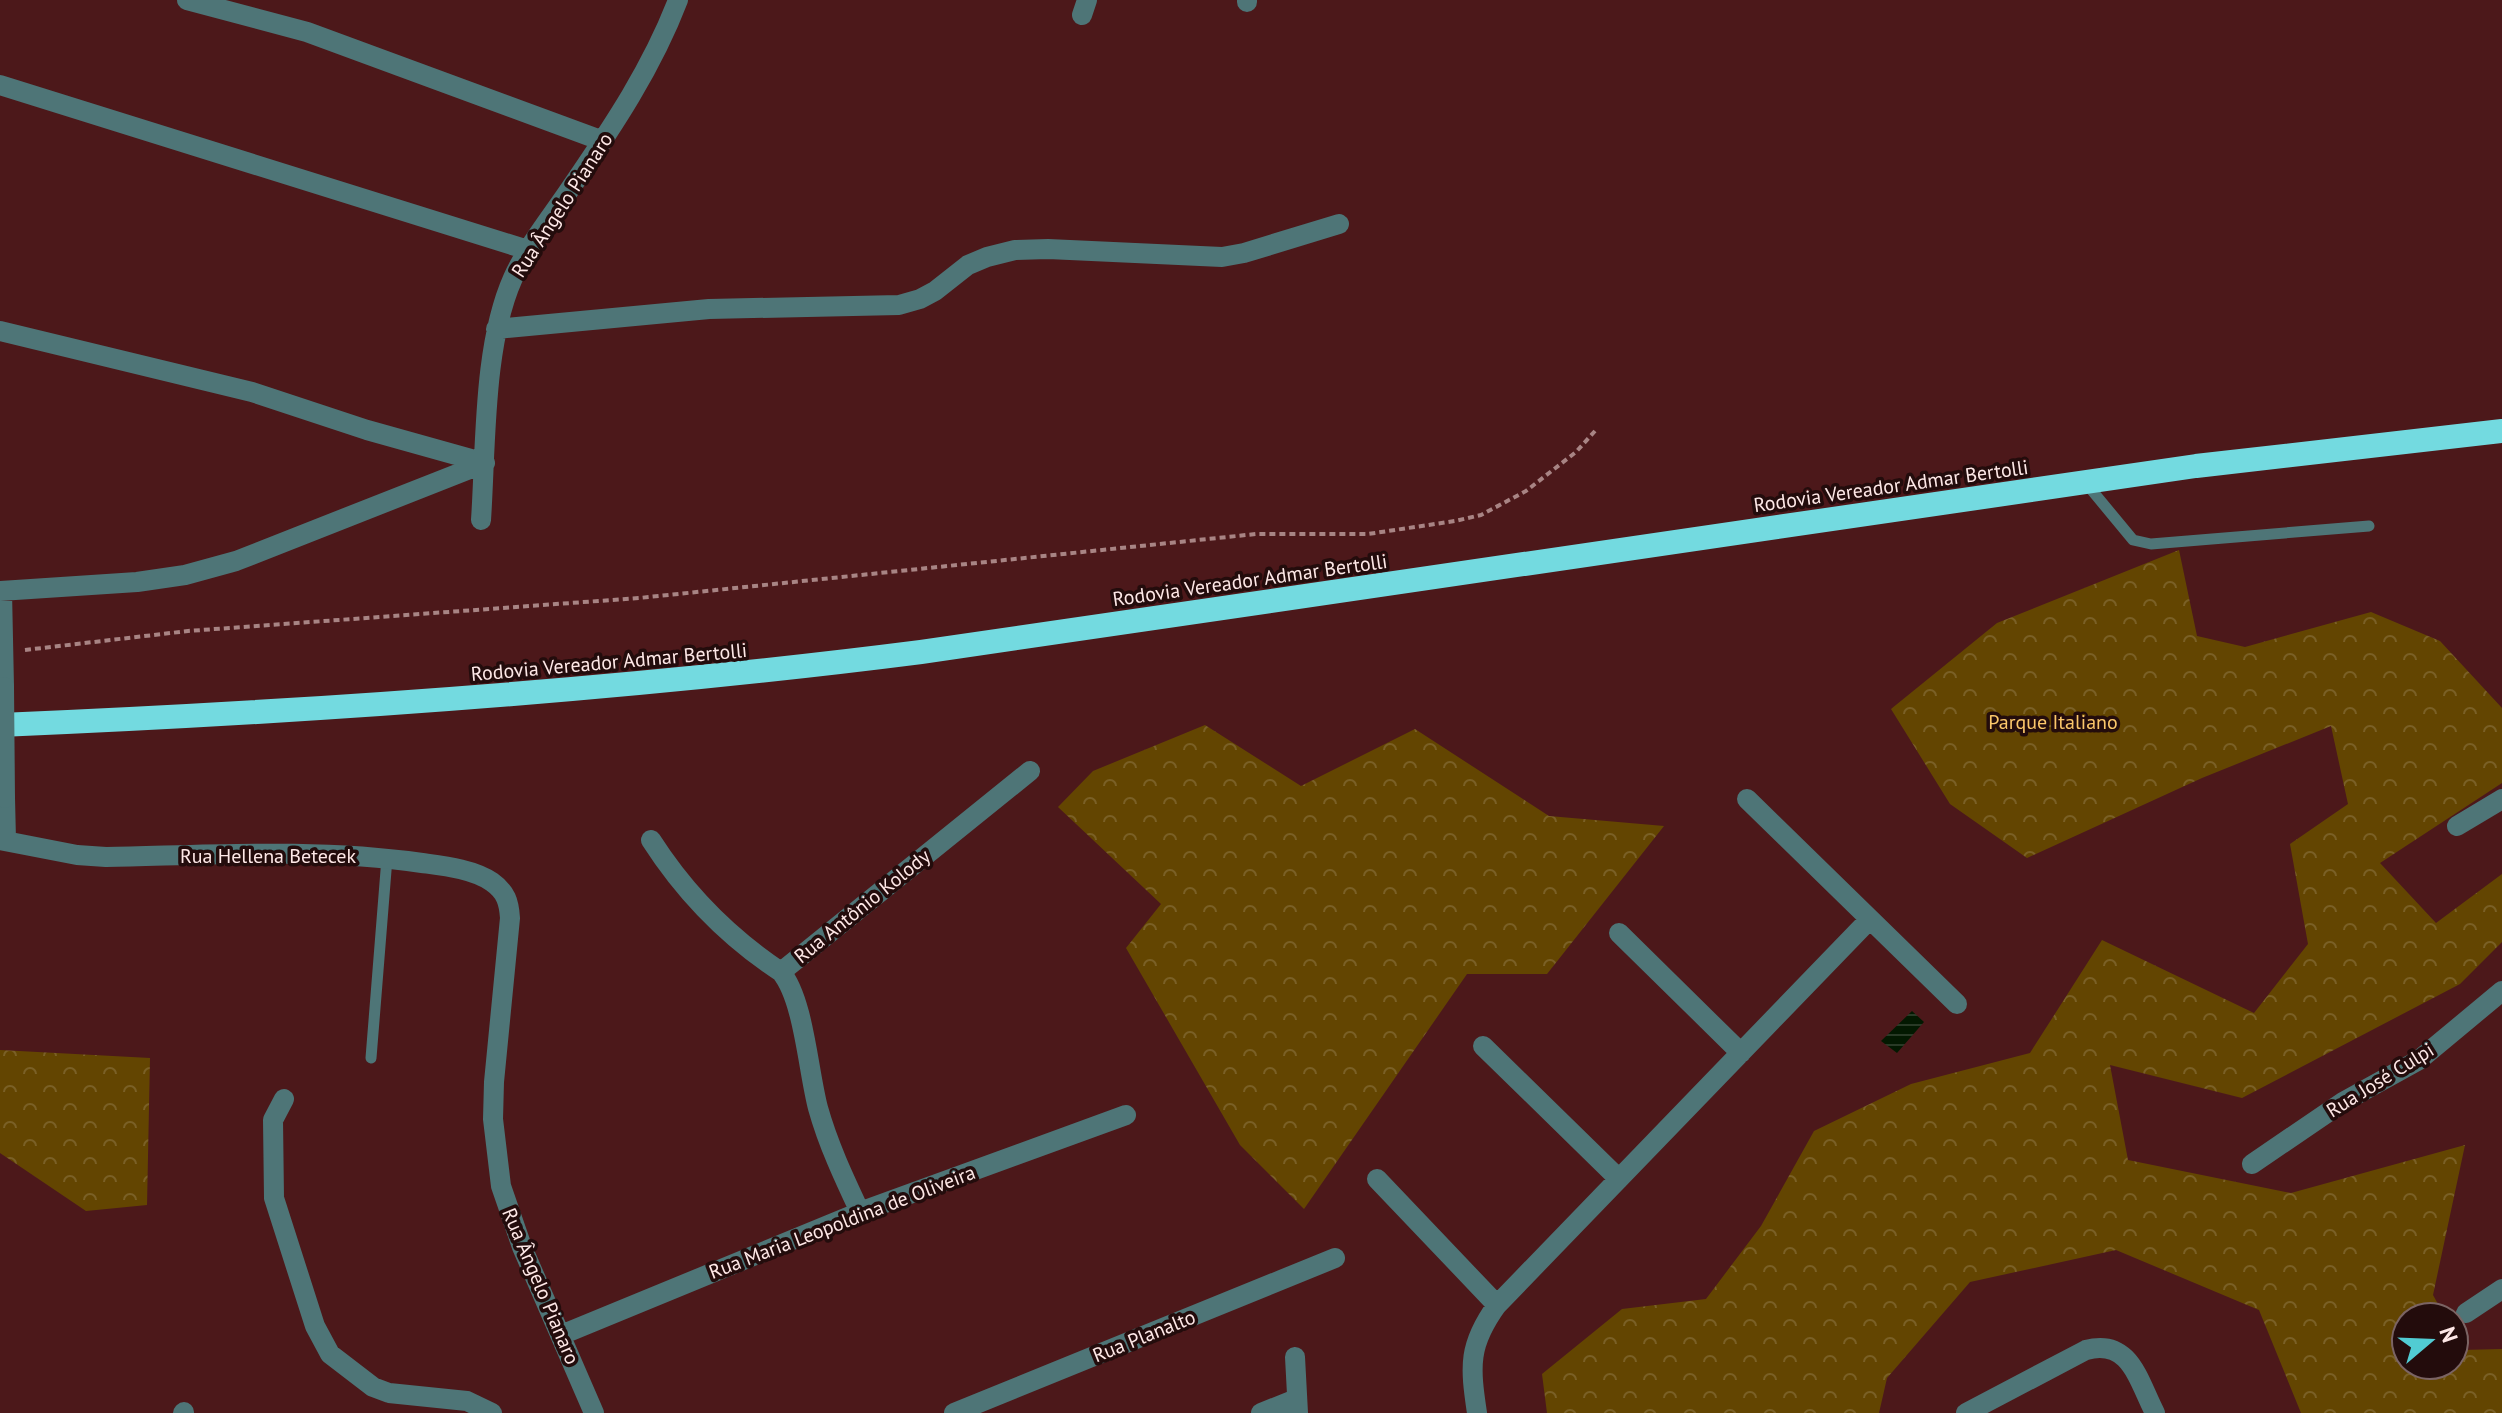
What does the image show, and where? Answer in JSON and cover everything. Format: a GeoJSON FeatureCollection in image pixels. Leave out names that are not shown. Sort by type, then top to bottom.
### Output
{"type":"FeatureCollection","features":[{"type":"Feature","properties":{"kind":"highway","name":"Rodovia Vereador Admar Bertolli"},"geometry":{"type":"LineString","coordinates":[[0,725],[457,699],[772,671],[921,652],[2211,464],[2502,431]]}},
{"type":"Feature","properties":{"kind":"street"},"geometry":{"type":"LineString","coordinates":[[187,0],[307,32],[603,141]]}},
{"type":"Feature","properties":{"kind":"street","name":"Rua Ângelo Pianaro"},"geometry":{"type":"LineString","coordinates":[[481,520],[496,329],[513,278],[528,250],[646,73],[678,0]]}},
{"type":"Feature","properties":{"kind":"street"},"geometry":{"type":"LineString","coordinates":[[0,85],[528,250]]}},
{"type":"Feature","properties":{"kind":"street"},"geometry":{"type":"LineString","coordinates":[[496,329],[709,309],[899,305],[935,291],[968,265],[1015,250],[1222,257],[1339,224]]}},
{"type":"Feature","properties":{"kind":"street"},"geometry":{"type":"LineString","coordinates":[[0,331],[252,392],[367,430],[485,463]]}},
{"type":"Feature","properties":{"kind":"street"},"geometry":{"type":"LineString","coordinates":[[3,840],[1,591],[137,582],[185,575],[236,561],[485,463]]}},
{"type":"Feature","properties":{"kind":"street","name":"Rua Antônio Kolody"},"geometry":{"type":"LineString","coordinates":[[860,1212],[827,1136],[810,1074],[794,992],[781,972],[1030,771]]}},
{"type":"Feature","properties":{"kind":"street"},"geometry":{"type":"LineString","coordinates":[[1747,799],[1957,1004]]}},
{"type":"Feature","properties":{"kind":"street"},"geometry":{"type":"LineString","coordinates":[[2457,826],[2502,799]]}},
{"type":"Feature","properties":{"kind":"street","name":"Rua Hellena Betecek"},"geometry":{"type":"LineString","coordinates":[[3,840],[77,855],[106,857],[296,854],[387,858],[444,866],[478,875],[491,882],[509,902],[510,918]]}},
{"type":"Feature","properties":{"kind":"street"},"geometry":{"type":"LineString","coordinates":[[651,840],[689,893],[735,938],[781,972]]}},
{"type":"Feature","properties":{"kind":"street","name":"Rua Ângelo Pianaro"},"geometry":{"type":"LineString","coordinates":[[510,918],[494,1082],[496,1154],[501,1186],[511,1219],[594,1413]]}},
{"type":"Feature","properties":{"kind":"street"},"geometry":{"type":"LineString","coordinates":[[1477,1413],[1471,1359],[1475,1340],[1497,1305],[1870,919]]}},
{"type":"Feature","properties":{"kind":"street"},"geometry":{"type":"LineString","coordinates":[[1619,933],[1741,1053]]}},
{"type":"Feature","properties":{"kind":"street","name":"Rua José Culpi"},"geometry":{"type":"LineString","coordinates":[[2252,1164],[2343,1102],[2419,1060],[2502,991]]}},
{"type":"Feature","properties":{"kind":"street"},"geometry":{"type":"LineString","coordinates":[[1483,1046],[1619,1179]]}},
{"type":"Feature","properties":{"kind":"street"},"geometry":{"type":"LineString","coordinates":[[284,1099],[273,1120],[274,1198],[315,1326],[330,1354],[373,1387],[389,1393],[467,1401],[492,1413]]}},
{"type":"Feature","properties":{"kind":"street","name":"Rua Maria Leopoldina de Oliveira"},"geometry":{"type":"LineString","coordinates":[[561,1335],[860,1212],[1126,1115]]}},
{"type":"Feature","properties":{"kind":"street"},"geometry":{"type":"LineString","coordinates":[[1377,1179],[1497,1305]]}},
{"type":"Feature","properties":{"kind":"street","name":"Rua Planalto"},"geometry":{"type":"LineString","coordinates":[[954,1413],[1335,1258]]}},
{"type":"Feature","properties":{"kind":"street"},"geometry":{"type":"LineString","coordinates":[[2470,1310],[2502,1289]]}},
{"type":"Feature","properties":{"kind":"street"},"geometry":{"type":"LineString","coordinates":[[1966,1413],[2086,1350],[2101,1346],[2116,1348],[2126,1359],[2155,1413]]}},
{"type":"Feature","properties":{"kind":"street"},"geometry":{"type":"LineString","coordinates":[[1261,1413],[1297,1406],[1295,1357]]}},
{"type":"Feature","properties":{"kind":"lane"},"geometry":{"type":"LineString","coordinates":[[2085,482],[2133,540],[2151,544],[2369,526]]}},
{"type":"Feature","properties":{"kind":"lane"},"geometry":{"type":"LineString","coordinates":[[371,1058],[387,858]]}},
{"type":"Feature","properties":{"kind":"path"},"geometry":{"type":"LineString","coordinates":[[3,652],[188,631],[639,598],[1256,534],[1368,534],[1481,515],[1550,474],[1595,431]]}},
{"type":"Feature","properties":{"kind":"green space","name":"Parque Italiano"},"geometry":{"type":"Polygon","coordinates":[[[2179,550],[2197,636],[2245,647],[2371,612],[2440,641],[2502,708],[2502,783],[2380,863],[2436,923],[2502,874],[2502,942],[2460,984],[2242,1098],[2110,1065],[2128,1160],[2291,1193],[2465,1145],[2433,1295],[2436,1301],[2390,1301],[2390,1381],[2470,1381],[2470,1350],[2502,1349],[2502,1413],[2301,1413],[2259,1310],[2116,1250],[1970,1282],[1887,1378],[1879,1413],[1547,1413],[1542,1374],[1622,1309],[1706,1299],[1761,1226],[1814,1131],[1911,1084],[2030,1053],[2102,940],[2254,1013],[2308,944],[2290,844],[2348,804],[2331,726],[2202,778],[2027,858],[1950,804],[1891,709],[1997,623],[2179,550]]]}},
{"type":"Feature","properties":{"kind":"green space"},"geometry":{"type":"Polygon","coordinates":[[[1205,725],[1301,786],[1415,729],[1549,816],[1664,826],[1547,974],[1467,974],[1304,1209],[1240,1145],[1126,948],[1161,904],[1058,807],[1093,771],[1205,725]]]}},
{"type":"Feature","properties":{"kind":"green space"},"geometry":{"type":"Polygon","coordinates":[[[0,1050],[150,1058],[147,1205],[86,1211],[0,1153],[0,1050]]]}},
{"type":"Feature","properties":{"kind":"shaded area"},"geometry":{"type":"Polygon","coordinates":[[[1912,1011],[1924,1022],[1897,1053],[1881,1041],[1912,1011]]]}}]}
